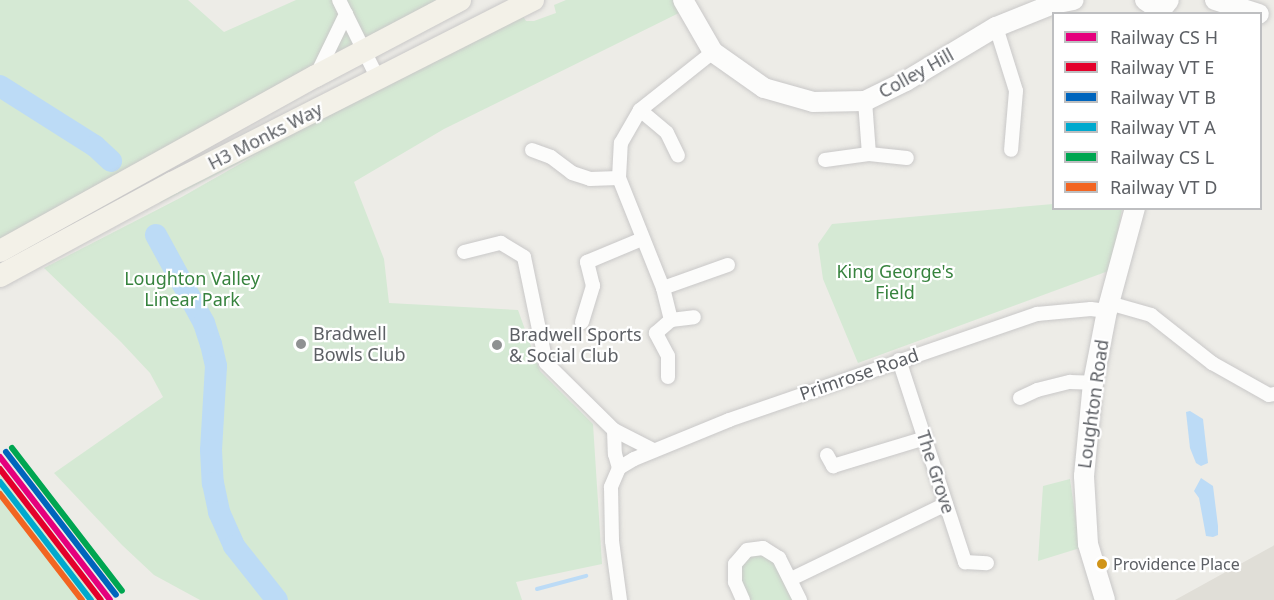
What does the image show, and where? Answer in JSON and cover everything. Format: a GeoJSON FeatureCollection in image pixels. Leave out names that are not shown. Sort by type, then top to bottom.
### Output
{"type":"FeatureCollection","features":[{"type":"Feature","properties":{"kind":"main road","name":"H3 Monks Way"},"geometry":{"type":"LineString","coordinates":[[0,251],[163,159],[460,0]]}},
{"type":"Feature","properties":{"kind":"main road","name":"H3 Monks Way"},"geometry":{"type":"LineString","coordinates":[[0,276],[110,215],[533,0]]}},
{"type":"Feature","properties":{"kind":"street"},"geometry":{"type":"LineString","coordinates":[[339,0],[378,79]]}},
{"type":"Feature","properties":{"kind":"street","name":"Colley Hill"},"geometry":{"type":"LineString","coordinates":[[683,0],[713,52],[773,92],[813,102],[865,101],[906,81],[996,27],[1052,2],[1074,0]]}},
{"type":"Feature","properties":{"kind":"street"},"geometry":{"type":"LineString","coordinates":[[1215,0],[1254,12]]}},
{"type":"Feature","properties":{"kind":"street"},"geometry":{"type":"LineString","coordinates":[[316,76],[346,14]]}},
{"type":"Feature","properties":{"kind":"street"},"geometry":{"type":"LineString","coordinates":[[996,27],[1016,91],[1011,150]]}},
{"type":"Feature","properties":{"kind":"street"},"geometry":{"type":"LineString","coordinates":[[671,320],[663,288],[619,178],[621,142],[640,110],[713,52]]}},
{"type":"Feature","properties":{"kind":"street"},"geometry":{"type":"LineString","coordinates":[[865,101],[869,154]]}},
{"type":"Feature","properties":{"kind":"street"},"geometry":{"type":"LineString","coordinates":[[640,110],[667,133],[678,156]]}},
{"type":"Feature","properties":{"kind":"street"},"geometry":{"type":"LineString","coordinates":[[531,150],[551,157],[572,173],[590,179],[619,178]]}},
{"type":"Feature","properties":{"kind":"street"},"geometry":{"type":"LineString","coordinates":[[825,160],[869,154],[907,158]]}},
{"type":"Feature","properties":{"kind":"street","name":"Loughton Road"},"geometry":{"type":"LineString","coordinates":[[1105,600],[1088,544],[1084,476],[1093,383],[1108,307],[1134,210]]}},
{"type":"Feature","properties":{"kind":"street"},"geometry":{"type":"LineString","coordinates":[[582,322],[593,286],[587,262],[642,239]]}},
{"type":"Feature","properties":{"kind":"street"},"geometry":{"type":"LineString","coordinates":[[464,252],[501,243],[524,257],[546,363],[615,430],[653,450]]}},
{"type":"Feature","properties":{"kind":"street"},"geometry":{"type":"LineString","coordinates":[[663,288],[728,265]]}},
{"type":"Feature","properties":{"kind":"street","name":"Primrose Road"},"geometry":{"type":"LineString","coordinates":[[619,468],[653,450],[729,420],[1037,314],[1108,307],[1151,315],[1212,363],[1269,395],[1274,394]]}},
{"type":"Feature","properties":{"kind":"street"},"geometry":{"type":"LineString","coordinates":[[668,377],[668,356],[656,333],[671,320],[694,317]]}},
{"type":"Feature","properties":{"kind":"street","name":"The Grove"},"geometry":{"type":"LineString","coordinates":[[899,360],[965,562],[987,563]]}},
{"type":"Feature","properties":{"kind":"street"},"geometry":{"type":"LineString","coordinates":[[1020,398],[1037,390],[1070,382],[1093,383]]}},
{"type":"Feature","properties":{"kind":"street"},"geometry":{"type":"LineString","coordinates":[[615,430],[615,454],[619,468],[611,487],[612,541],[620,600]]}},
{"type":"Feature","properties":{"kind":"street"},"geometry":{"type":"LineString","coordinates":[[827,455],[833,466],[925,438]]}},
{"type":"Feature","properties":{"kind":"street"},"geometry":{"type":"LineString","coordinates":[[791,579],[946,504]]}},
{"type":"Feature","properties":{"kind":"street"},"geometry":{"type":"LineString","coordinates":[[743,600],[735,582],[735,564],[747,550],[763,548],[779,558],[800,600]]}},
{"type":"Feature","properties":{"kind":"shaded area"},"geometry":{"type":"Polygon","coordinates":[[[1273,546],[1274,600],[1175,600],[1273,546]]]}},
{"type":"Feature","properties":{"kind":"green space"},"geometry":{"type":"Polygon","coordinates":[[[0,0],[188,0],[224,32],[296,0],[460,0],[0,251],[0,0]]]}},
{"type":"Feature","properties":{"kind":"green space","name":"Loughton Valley Linear Park"},"geometry":{"type":"Polygon","coordinates":[[[566,0],[674,0],[683,11],[444,129],[354,182],[384,259],[389,303],[518,310],[540,371],[593,424],[602,564],[516,582],[522,600],[200,600],[154,575],[122,545],[54,473],[163,397],[150,373],[44,268],[180,198],[261,152],[160,203],[155,194],[523,16],[526,21],[534,21],[556,13],[554,5],[566,0]]]}},
{"type":"Feature","properties":{"kind":"green space","name":"King George's Field"},"geometry":{"type":"Polygon","coordinates":[[[1052,204],[1052,210],[1122,210],[1111,270],[858,363],[823,279],[818,244],[832,224],[1052,204]]]}},
{"type":"Feature","properties":{"kind":"green space"},"geometry":{"type":"Polygon","coordinates":[[[0,468],[31,513],[98,600],[0,600],[0,468]]]}},
{"type":"Feature","properties":{"kind":"green space"},"geometry":{"type":"Polygon","coordinates":[[[1070,479],[1080,548],[1038,561],[1043,486],[1070,479]]]}},
{"type":"Feature","properties":{"kind":"green space"},"geometry":{"type":"Polygon","coordinates":[[[763,552],[778,561],[796,600],[745,600],[738,565],[748,553],[763,552]]]}},
{"type":"Feature","properties":{"kind":"water"},"geometry":{"type":"Polygon","coordinates":[[[1190,411],[1203,419],[1208,463],[1201,466],[1196,463],[1190,448],[1186,412],[1190,411]]]}},
{"type":"Feature","properties":{"kind":"water"},"geometry":{"type":"Polygon","coordinates":[[[1201,478],[1213,486],[1218,535],[1213,537],[1206,536],[1199,498],[1194,491],[1201,478]]]}},
{"type":"Feature","properties":{"kind":"waterway"},"geometry":{"type":"LineString","coordinates":[[0,86],[95,146],[111,161]]}},
{"type":"Feature","properties":{"kind":"waterway"},"geometry":{"type":"LineString","coordinates":[[156,235],[204,323],[211,344],[216,366],[211,450],[213,483],[219,512],[234,546],[277,600]]}},
{"type":"Feature","properties":{"kind":"waterway"},"geometry":{"type":"LineString","coordinates":[[537,589],[586,576]]}},
{"type":"Feature","properties":{"kind":"transit line"},"geometry":{"type":"LineString","coordinates":[[12,448],[122,591]]}},
{"type":"Feature","properties":{"kind":"transit line"},"geometry":{"type":"LineString","coordinates":[[6,452],[116,595]]}},
{"type":"Feature","properties":{"kind":"transit line"},"geometry":{"type":"LineString","coordinates":[[0,457],[110,600]]}},
{"type":"Feature","properties":{"kind":"transit line"},"geometry":{"type":"LineString","coordinates":[[0,469],[101,600]]}},
{"type":"Feature","properties":{"kind":"transit line"},"geometry":{"type":"LineString","coordinates":[[0,482],[91,600]]}},
{"type":"Feature","properties":{"kind":"transit line"},"geometry":{"type":"LineString","coordinates":[[0,494],[82,600]]}},
{"type":"Feature","properties":{"kind":"place","name":"Bradwell Bowls Club"},"geometry":{"type":"Point","coordinates":[301,344]}},
{"type":"Feature","properties":{"kind":"place","name":"Bradwell Sports & Social Club"},"geometry":{"type":"Point","coordinates":[497,345]}},
{"type":"Feature","properties":{"kind":"place","name":"Providence Place"},"geometry":{"type":"Point","coordinates":[1102,564]}}]}
